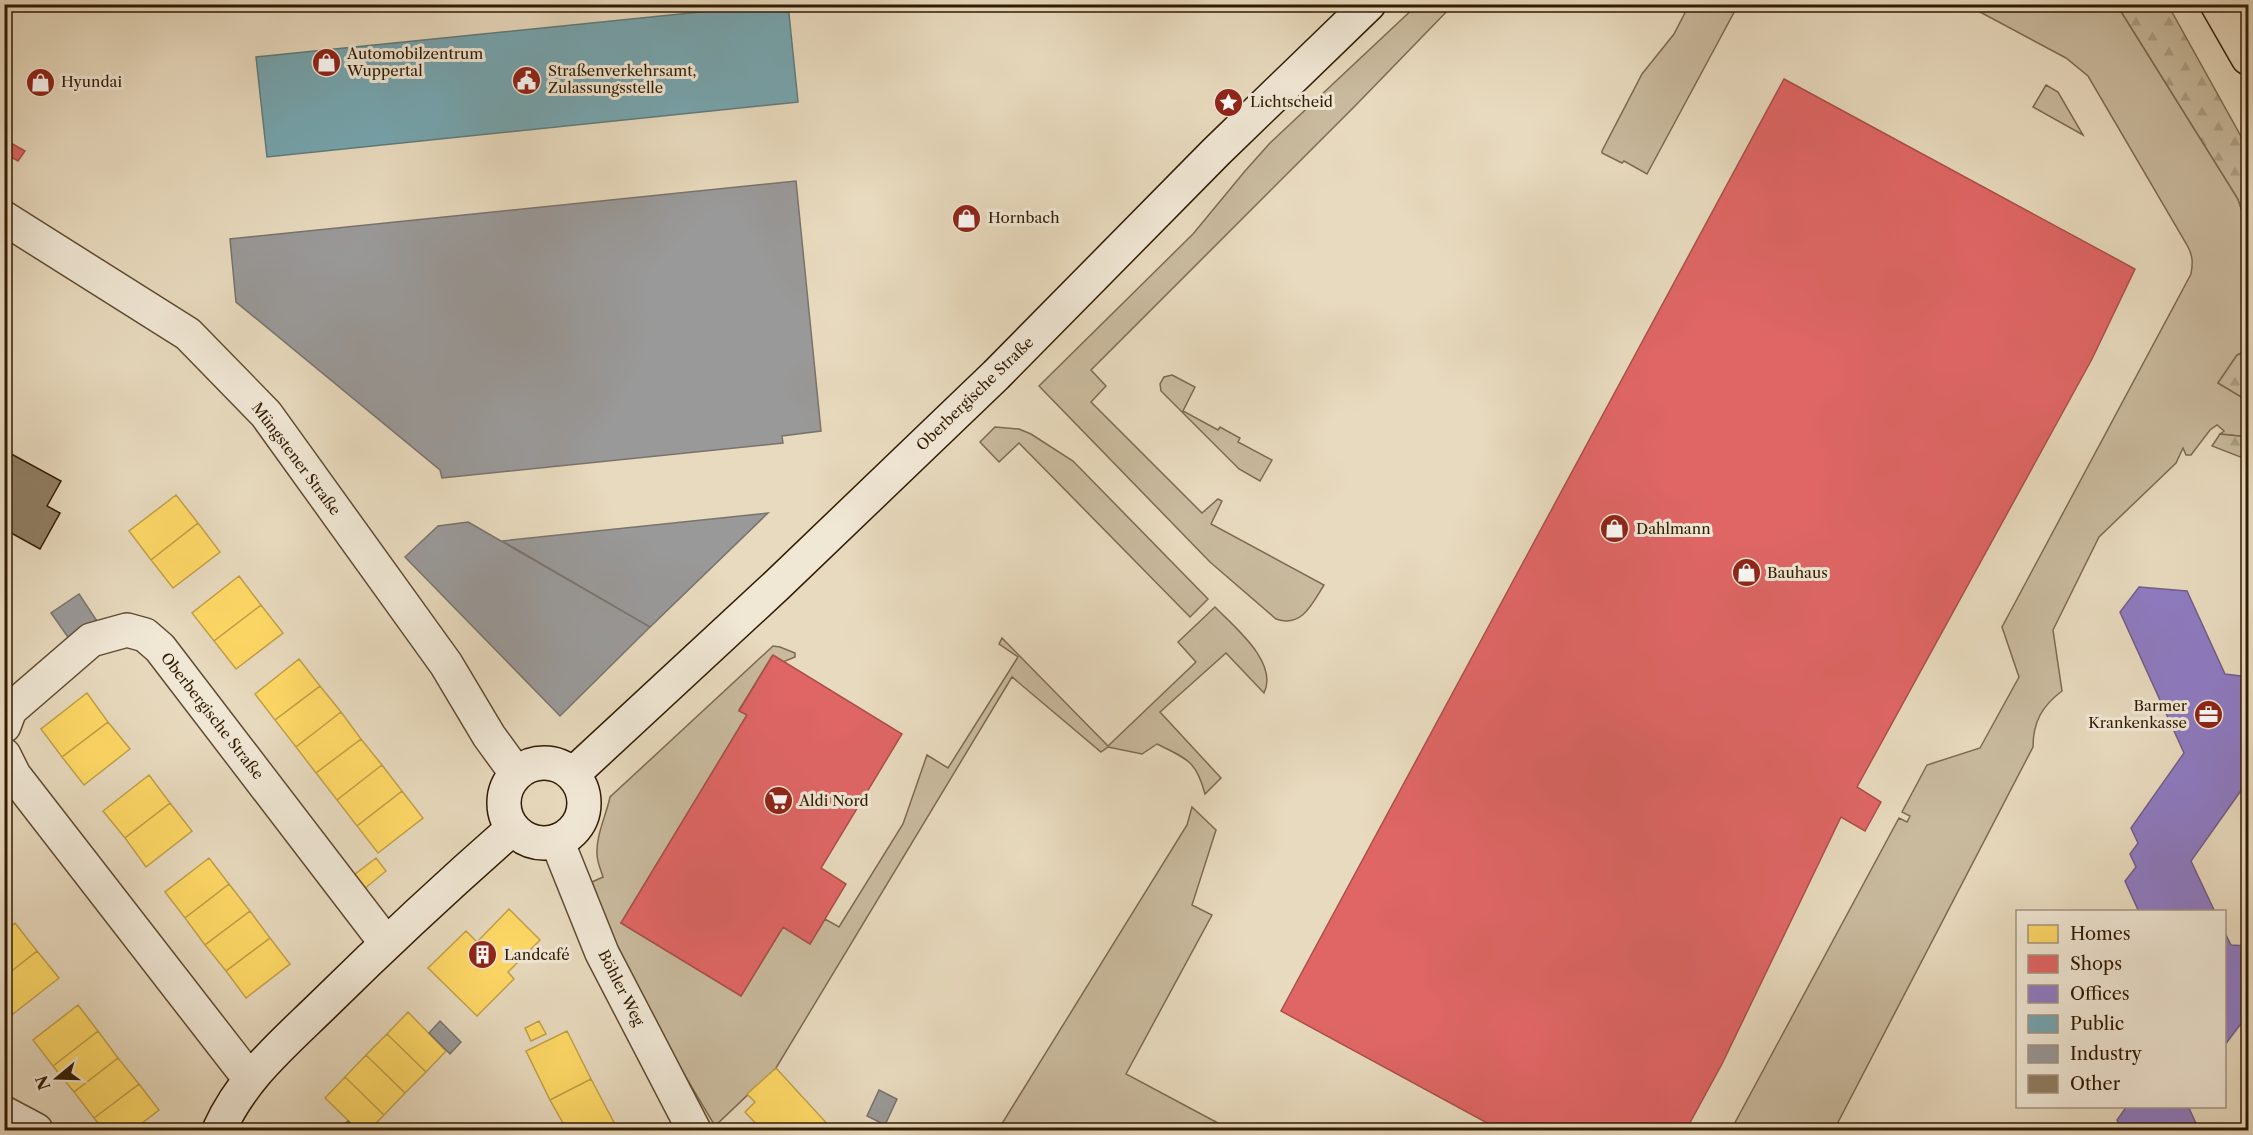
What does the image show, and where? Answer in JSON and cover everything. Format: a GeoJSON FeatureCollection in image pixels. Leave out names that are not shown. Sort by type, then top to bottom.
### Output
{"type":"FeatureCollection","features":[{"type":"Feature","properties":{"kind":"highway"},"geometry":{"type":"LineString","coordinates":[[2217,4],[2248,58]]}},
{"type":"Feature","properties":{"kind":"street","name":"Oberbergische Straße"},"geometry":{"type":"LineString","coordinates":[[573,774],[777,585],[996,375],[1216,152],[1369,4]]}},
{"type":"Feature","properties":{"kind":"street","name":"Müngstener Straße"},"geometry":{"type":"LineString","coordinates":[[4,218],[188,334],[266,414],[446,664],[489,736],[516,773]]}},
{"type":"Feature","properties":{"kind":"street","name":"Oberbergische Straße"},"geometry":{"type":"LineString","coordinates":[[4,726],[10,710],[91,640],[127,630],[145,635],[160,648],[386,943]]}},
{"type":"Feature","properties":{"kind":"street"},"geometry":{"type":"LineString","coordinates":[[4,755],[14,775],[249,1078]]}},
{"type":"Feature","properties":{"kind":"street"},"geometry":{"type":"LineString","coordinates":[[546,763],[561,766],[573,774],[583,796],[582,817],[576,827],[557,841],[537,844],[519,836],[512,829],[506,817],[503,801],[507,785],[516,773],[531,764],[546,763]]}},
{"type":"Feature","properties":{"kind":"street"},"geometry":{"type":"LineString","coordinates":[[219,1131],[226,1113],[249,1078],[386,943],[512,829]]}},
{"type":"Feature","properties":{"kind":"street","name":"Böhler Weg"},"geometry":{"type":"LineString","coordinates":[[557,841],[602,953],[694,1131]]}},
{"type":"Feature","properties":{"kind":"street"},"geometry":{"type":"LineString","coordinates":[[4,1113],[36,1131]]}},
{"type":"Feature","properties":{"kind":"green space"},"geometry":{"type":"Polygon","coordinates":[[[1417,5],[1453,5],[1091,370],[1106,386],[1091,402],[1202,513],[1218,499],[1222,501],[1211,524],[1324,585],[1305,612],[1293,620],[1285,621],[1276,619],[1210,562],[1039,386],[1193,234],[1270,143],[1417,5]]]}},
{"type":"Feature","properties":{"kind":"green space"},"geometry":{"type":"Polygon","coordinates":[[[1689,5],[1738,5],[1647,174],[1602,151],[1642,74],[1674,34],[1689,5]]]}},
{"type":"Feature","properties":{"kind":"green space"},"geometry":{"type":"Polygon","coordinates":[[[1967,5],[2117,5],[2238,199],[2248,229],[2248,350],[2237,355],[2218,383],[2248,401],[2248,437],[2220,434],[2224,431],[2217,425],[2210,430],[2191,455],[2186,455],[2183,448],[2176,463],[2099,537],[2053,630],[2062,691],[2040,715],[2033,738],[2033,747],[1834,1130],[1731,1130],[1899,818],[1907,822],[1910,816],[1902,812],[1927,765],[1980,748],[2019,677],[2002,627],[2191,274],[2192,259],[2187,245],[2088,76],[2066,58],[1967,5]]]}},
{"type":"Feature","properties":{"kind":"green space"},"geometry":{"type":"Polygon","coordinates":[[[2117,5],[2168,5],[2248,149],[2248,229],[2238,199],[2117,5]]]}},
{"type":"Feature","properties":{"kind":"green space"},"geometry":{"type":"Polygon","coordinates":[[[2046,85],[2058,92],[2083,135],[2033,107],[2046,85]]]}},
{"type":"Feature","properties":{"kind":"green space"},"geometry":{"type":"Polygon","coordinates":[[[2248,350],[2248,401],[2218,383],[2237,355],[2248,350]]]}},
{"type":"Feature","properties":{"kind":"green space"},"geometry":{"type":"Polygon","coordinates":[[[1172,375],[1195,387],[1183,411],[1218,430],[1220,427],[1240,438],[1238,442],[1272,460],[1260,481],[1239,469],[1161,391],[1160,384],[1164,377],[1172,375]]]}},
{"type":"Feature","properties":{"kind":"green space"},"geometry":{"type":"Polygon","coordinates":[[[995,427],[1019,429],[1031,434],[1073,461],[1208,599],[1190,617],[1019,443],[999,462],[980,442],[995,427]]]}},
{"type":"Feature","properties":{"kind":"green space"},"geometry":{"type":"Polygon","coordinates":[[[2220,434],[2248,437],[2248,460],[2212,446],[2220,434]]]}},
{"type":"Feature","properties":{"kind":"green space"},"geometry":{"type":"Polygon","coordinates":[[[1215,607],[1242,634],[1260,657],[1267,681],[1264,693],[1226,653],[1160,712],[1221,778],[1205,794],[1194,767],[1183,757],[1157,744],[1142,754],[1108,747],[1101,752],[1012,677],[776,1068],[715,1126],[666,1044],[616,947],[592,882],[603,877],[597,847],[610,797],[773,646],[795,653],[795,657],[783,662],[772,656],[739,710],[747,715],[621,923],[741,996],[783,927],[810,944],[825,919],[839,927],[903,824],[927,755],[948,768],[1018,657],[999,644],[1002,638],[1108,746],[1196,662],[1178,642],[1215,607]]]}},
{"type":"Feature","properties":{"kind":"green space"},"geometry":{"type":"Polygon","coordinates":[[[1192,807],[1216,830],[1192,905],[1212,915],[1126,1074],[1231,1130],[998,1130],[1187,825],[1192,807]]]}},
{"type":"Feature","properties":{"kind":"building: Homes"},"geometry":{"type":"Polygon","coordinates":[[[176,495],[198,523],[151,560],[129,531],[176,495]]]}},
{"type":"Feature","properties":{"kind":"building: Homes"},"geometry":{"type":"Polygon","coordinates":[[[198,523],[220,552],[173,588],[151,560],[198,523]]]}},
{"type":"Feature","properties":{"kind":"building: Homes"},"geometry":{"type":"Polygon","coordinates":[[[239,576],[261,605],[214,641],[192,613],[239,576]]]}},
{"type":"Feature","properties":{"kind":"building: Homes"},"geometry":{"type":"Polygon","coordinates":[[[261,605],[283,633],[236,669],[214,641],[261,605]]]}},
{"type":"Feature","properties":{"kind":"building: Homes"},"geometry":{"type":"Polygon","coordinates":[[[299,659],[320,686],[275,720],[255,694],[299,659]]]}},
{"type":"Feature","properties":{"kind":"building: Homes"},"geometry":{"type":"Polygon","coordinates":[[[320,686],[341,712],[296,747],[275,720],[320,686]]]}},
{"type":"Feature","properties":{"kind":"building: Homes"},"geometry":{"type":"Polygon","coordinates":[[[87,693],[108,722],[62,757],[41,729],[87,693]]]}},
{"type":"Feature","properties":{"kind":"building: Homes"},"geometry":{"type":"Polygon","coordinates":[[[341,712],[361,739],[316,773],[296,747],[341,712]]]}},
{"type":"Feature","properties":{"kind":"building: Homes"},"geometry":{"type":"Polygon","coordinates":[[[108,722],[130,749],[84,785],[62,757],[108,722]]]}},
{"type":"Feature","properties":{"kind":"building: Homes"},"geometry":{"type":"Polygon","coordinates":[[[361,739],[382,765],[337,800],[316,773],[361,739]]]}},
{"type":"Feature","properties":{"kind":"building: Homes"},"geometry":{"type":"Polygon","coordinates":[[[382,765],[402,791],[357,826],[337,800],[382,765]]]}},
{"type":"Feature","properties":{"kind":"building: Homes"},"geometry":{"type":"Polygon","coordinates":[[[149,775],[170,803],[125,838],[103,811],[149,775]]]}},
{"type":"Feature","properties":{"kind":"building: Homes"},"geometry":{"type":"Polygon","coordinates":[[[402,791],[423,818],[378,853],[357,826],[402,791]]]}},
{"type":"Feature","properties":{"kind":"building: Homes"},"geometry":{"type":"Polygon","coordinates":[[[170,803],[192,831],[146,867],[125,838],[170,803]]]}},
{"type":"Feature","properties":{"kind":"building: Homes"},"geometry":{"type":"Polygon","coordinates":[[[209,858],[229,884],[185,918],[165,892],[209,858]]]}},
{"type":"Feature","properties":{"kind":"building: Homes"},"geometry":{"type":"Polygon","coordinates":[[[376,858],[386,871],[364,889],[354,875],[376,858]]]}},
{"type":"Feature","properties":{"kind":"building: Homes"},"geometry":{"type":"Polygon","coordinates":[[[229,884],[250,911],[205,945],[185,918],[229,884]]]}},
{"type":"Feature","properties":{"kind":"building: Homes","name":"Landcafé"},"geometry":{"type":"Polygon","coordinates":[[[509,909],[540,940],[508,972],[514,979],[477,1016],[428,968],[466,931],[477,942],[509,909]]]}},
{"type":"Feature","properties":{"kind":"building: Homes"},"geometry":{"type":"Polygon","coordinates":[[[250,911],[270,938],[226,971],[205,945],[250,911]]]}},
{"type":"Feature","properties":{"kind":"building: Homes"},"geometry":{"type":"Polygon","coordinates":[[[15,923],[37,951],[4,977],[4,932],[15,923]]]}},
{"type":"Feature","properties":{"kind":"building: Homes"},"geometry":{"type":"Polygon","coordinates":[[[270,938],[290,964],[246,998],[226,971],[270,938]]]}},
{"type":"Feature","properties":{"kind":"building: Homes"},"geometry":{"type":"Polygon","coordinates":[[[37,951],[59,978],[13,1014],[4,1003],[4,977],[37,951]]]}},
{"type":"Feature","properties":{"kind":"building: Homes"},"geometry":{"type":"Polygon","coordinates":[[[78,1005],[98,1031],[53,1066],[33,1040],[78,1005]]]}},
{"type":"Feature","properties":{"kind":"building: Homes"},"geometry":{"type":"Polygon","coordinates":[[[408,1012],[446,1051],[426,1072],[387,1034],[408,1012]]]}},
{"type":"Feature","properties":{"kind":"building: Homes"},"geometry":{"type":"Polygon","coordinates":[[[539,1021],[546,1034],[531,1041],[525,1028],[539,1021]]]}},
{"type":"Feature","properties":{"kind":"building: Homes"},"geometry":{"type":"Polygon","coordinates":[[[98,1031],[118,1058],[74,1092],[53,1066],[98,1031]]]}},
{"type":"Feature","properties":{"kind":"building: Homes"},"geometry":{"type":"Polygon","coordinates":[[[567,1031],[591,1079],[550,1100],[526,1051],[567,1031]]]}},
{"type":"Feature","properties":{"kind":"building: Homes"},"geometry":{"type":"Polygon","coordinates":[[[387,1034],[426,1072],[405,1093],[366,1055],[387,1034]]]}},
{"type":"Feature","properties":{"kind":"building: Homes"},"geometry":{"type":"Polygon","coordinates":[[[366,1055],[405,1093],[384,1115],[345,1077],[366,1055]]]}},
{"type":"Feature","properties":{"kind":"building: Homes"},"geometry":{"type":"Polygon","coordinates":[[[118,1058],[139,1084],[94,1118],[74,1092],[118,1058]]]}},
{"type":"Feature","properties":{"kind":"building: Homes"},"geometry":{"type":"Polygon","coordinates":[[[776,1068],[831,1128],[828,1130],[779,1130],[773,1124],[762,1130],[745,1112],[755,1102],[747,1094],[776,1068]]]}},
{"type":"Feature","properties":{"kind":"building: Homes"},"geometry":{"type":"Polygon","coordinates":[[[345,1077],[384,1115],[369,1130],[358,1130],[325,1098],[345,1077]]]}},
{"type":"Feature","properties":{"kind":"building: Homes"},"geometry":{"type":"Polygon","coordinates":[[[591,1079],[618,1130],[567,1130],[550,1100],[591,1079]]]}},
{"type":"Feature","properties":{"kind":"building: Homes"},"geometry":{"type":"Polygon","coordinates":[[[139,1084],[159,1110],[133,1130],[104,1130],[94,1118],[139,1084]]]}},
{"type":"Feature","properties":{"kind":"building: Shops","name":"Bauhaus"},"geometry":{"type":"Polygon","coordinates":[[[1784,79],[2135,269],[2092,359],[1857,787],[1881,802],[1865,831],[1841,817],[1722,1064],[1686,1130],[1500,1130],[1281,1011],[1784,79]]]}},
{"type":"Feature","properties":{"kind":"building: Shops"},"geometry":{"type":"Polygon","coordinates":[[[4,139],[25,151],[18,161],[4,153],[4,139]]]}},
{"type":"Feature","properties":{"kind":"building: Shops","name":"Aldi Nord"},"geometry":{"type":"Polygon","coordinates":[[[773,655],[902,734],[821,868],[846,884],[810,944],[783,927],[741,996],[621,923],[747,715],[739,711],[773,655]]]}},
{"type":"Feature","properties":{"kind":"building: Offices","name":"Barmer Krankenkasse"},"geometry":{"type":"Polygon","coordinates":[[[2139,587],[2187,591],[2225,674],[2248,677],[2248,786],[2245,785],[2191,861],[2214,910],[2138,910],[2125,881],[2136,867],[2130,854],[2138,843],[2131,828],[2184,753],[2120,612],[2139,587]]]}},
{"type":"Feature","properties":{"kind":"building: Offices"},"geometry":{"type":"Polygon","coordinates":[[[2226,935],[2231,945],[2248,946],[2248,1026],[2240,1025],[2226,1043],[2226,935]]]}},
{"type":"Feature","properties":{"kind":"building: Offices"},"geometry":{"type":"Polygon","coordinates":[[[2126,1108],[2189,1108],[2199,1130],[2122,1130],[2117,1120],[2126,1108]]]}},
{"type":"Feature","properties":{"kind":"building: Public","name":"Straßenverkehrsamt, Zulassungsstelle"},"geometry":{"type":"Polygon","coordinates":[[[788,4],[798,102],[267,157],[256,57],[788,4]]]}},
{"type":"Feature","properties":{"kind":"building: Industry"},"geometry":{"type":"Polygon","coordinates":[[[796,181],[821,431],[782,436],[783,443],[442,478],[440,470],[236,302],[230,239],[796,181]]]}},
{"type":"Feature","properties":{"kind":"building: Industry"},"geometry":{"type":"Polygon","coordinates":[[[768,513],[650,627],[502,541],[768,513]]]}},
{"type":"Feature","properties":{"kind":"building: Industry"},"geometry":{"type":"Polygon","coordinates":[[[468,522],[650,627],[560,716],[405,557],[438,526],[468,522]]]}},
{"type":"Feature","properties":{"kind":"building: Industry"},"geometry":{"type":"Polygon","coordinates":[[[79,594],[97,621],[70,640],[51,613],[79,594]]]}},
{"type":"Feature","properties":{"kind":"building: Industry"},"geometry":{"type":"Polygon","coordinates":[[[440,1021],[461,1042],[450,1054],[429,1033],[440,1021]]]}},
{"type":"Feature","properties":{"kind":"building: Industry"},"geometry":{"type":"Polygon","coordinates":[[[879,1090],[897,1099],[885,1125],[867,1116],[879,1090]]]}},
{"type":"Feature","properties":{"kind":"building: Industry"},"geometry":{"type":"Polygon","coordinates":[[[348,1121],[358,1130],[338,1130],[348,1121]]]}},
{"type":"Feature","properties":{"kind":"building: Other"},"geometry":{"type":"Polygon","coordinates":[[[4,450],[61,481],[47,506],[60,513],[40,549],[4,529],[4,450]]]}},
{"type":"Feature","properties":{"kind":"place","name":"Automobilzentrum Wuppertal"},"geometry":{"type":"Point","coordinates":[326,63]}},
{"type":"Feature","properties":{"kind":"place","name":"Straßenverkehrsamt, Zulassungsstelle"},"geometry":{"type":"Point","coordinates":[527,80]}},
{"type":"Feature","properties":{"kind":"place","name":"Hyundai"},"geometry":{"type":"Point","coordinates":[40,82]}},
{"type":"Feature","properties":{"kind":"place","name":"Lichtscheid"},"geometry":{"type":"Point","coordinates":[1229,102]}},
{"type":"Feature","properties":{"kind":"place","name":"Hornbach"},"geometry":{"type":"Point","coordinates":[967,218]}},
{"type":"Feature","properties":{"kind":"place","name":"Dahlmann"},"geometry":{"type":"Point","coordinates":[1615,529]}},
{"type":"Feature","properties":{"kind":"place","name":"Bauhaus"},"geometry":{"type":"Point","coordinates":[1746,573]}},
{"type":"Feature","properties":{"kind":"place","name":"Barmer Krankenkasse"},"geometry":{"type":"Point","coordinates":[2208,715]}},
{"type":"Feature","properties":{"kind":"place","name":"Aldi Nord"},"geometry":{"type":"Point","coordinates":[778,801]}},
{"type":"Feature","properties":{"kind":"place","name":"Landcafé"},"geometry":{"type":"Point","coordinates":[483,955]}}]}
